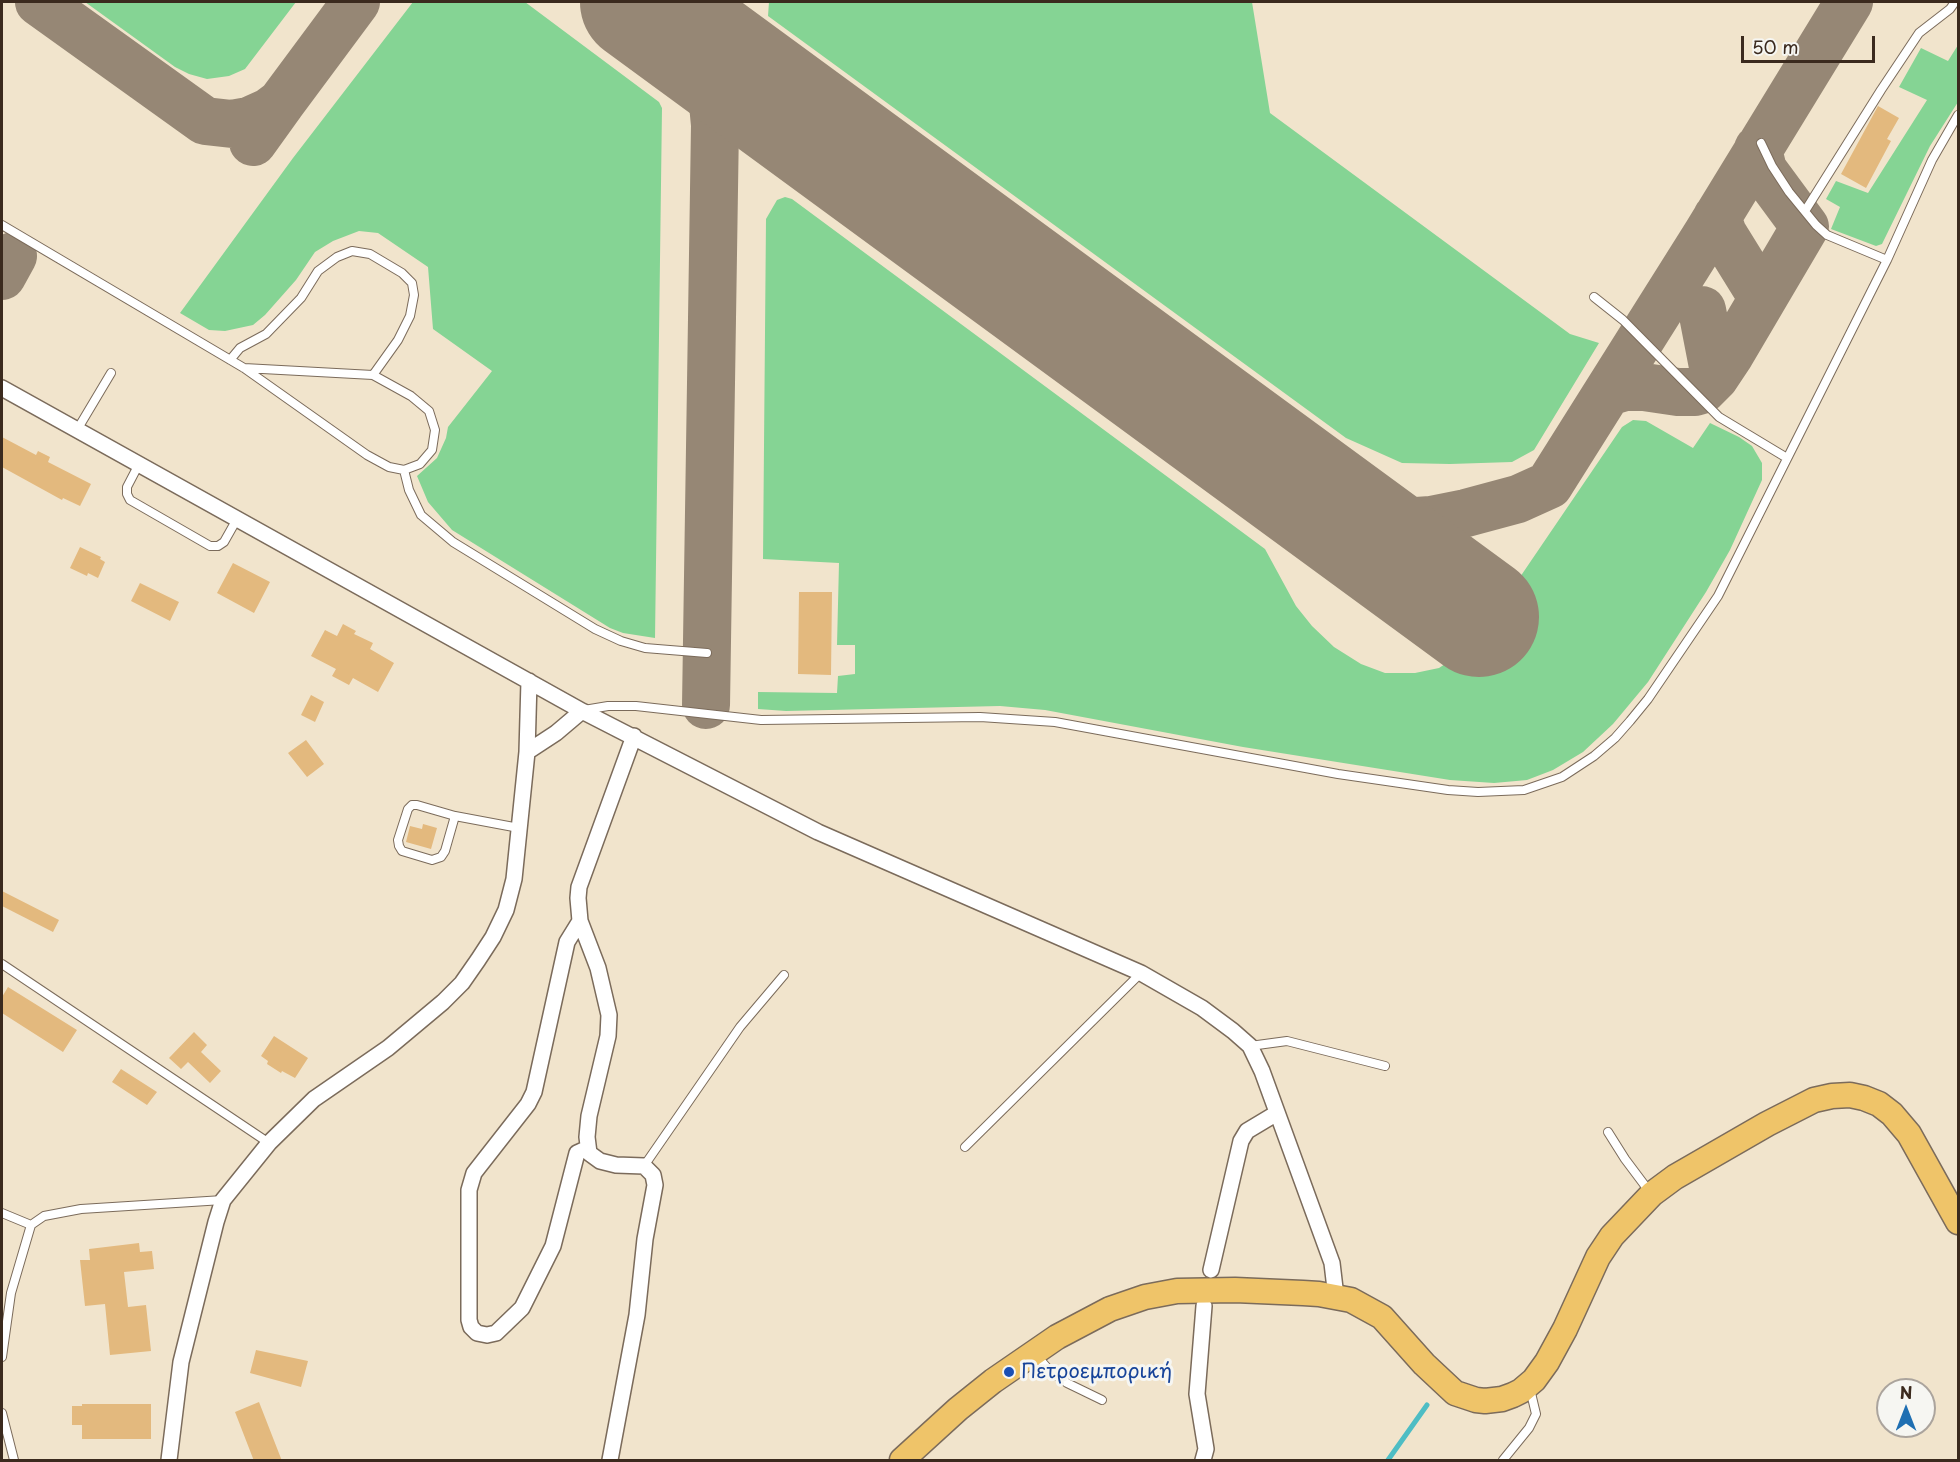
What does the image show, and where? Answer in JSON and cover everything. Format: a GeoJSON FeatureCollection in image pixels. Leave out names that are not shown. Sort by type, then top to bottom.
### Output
{"type":"FeatureCollection","features":[{"type":"Feature","properties":{"kind":"main road"},"geometry":{"type":"LineString","coordinates":[[902,1461],[958,1409],[1033,1352],[1102,1312],[1163,1293],[1235,1290],[1302,1293],[1336,1297],[1359,1303],[1382,1317],[1424,1364],[1455,1393],[1476,1400],[1493,1400],[1513,1395],[1528,1385],[1543,1368],[1598,1257],[1612,1236],[1652,1194],[1684,1172],[1814,1100],[1850,1095],[1879,1104],[1892,1114],[1909,1134],[1959,1222]]}},
{"type":"Feature","properties":{"kind":"street"},"geometry":{"type":"LineString","coordinates":[[2,387],[582,711],[818,832],[1142,973],[1202,1008],[1250,1046],[1262,1071],[1332,1263],[1336,1297]]}},
{"type":"Feature","properties":{"kind":"street"},"geometry":{"type":"LineString","coordinates":[[169,1461],[181,1362],[223,1200],[269,1143],[314,1099],[423,1021],[462,983],[493,938],[506,910],[513,879],[527,752],[530,681]]}},
{"type":"Feature","properties":{"kind":"street"},"geometry":{"type":"LineString","coordinates":[[527,752],[556,733],[582,711]]}},
{"type":"Feature","properties":{"kind":"street"},"geometry":{"type":"LineString","coordinates":[[610,1461],[637,1316],[645,1239],[654,1185],[653,1175],[644,1166],[616,1165],[600,1161],[589,1153],[587,1137],[589,1116],[608,1036],[609,1015],[600,976],[580,921],[578,898],[579,887],[634,736]]}},
{"type":"Feature","properties":{"kind":"street"},"geometry":{"type":"LineString","coordinates":[[580,921],[567,942],[534,1092],[528,1104],[474,1173],[469,1190],[469,1320],[471,1327],[477,1333],[496,1334],[522,1308],[553,1246],[577,1153],[588,1148]]}},
{"type":"Feature","properties":{"kind":"street"},"geometry":{"type":"LineString","coordinates":[[1211,1270],[1241,1141],[1247,1131],[1277,1113]]}},
{"type":"Feature","properties":{"kind":"street"},"geometry":{"type":"LineString","coordinates":[[1203,1461],[1206,1449],[1197,1394],[1204,1306]]}},
{"type":"Feature","properties":{"kind":"lane"},"geometry":{"type":"LineString","coordinates":[[1805,211],[1919,33],[1950,9],[1955,2]]}},
{"type":"Feature","properties":{"kind":"lane"},"geometry":{"type":"LineString","coordinates":[[582,711],[608,706],[636,706],[761,720],[980,717],[1055,722],[1408,785],[1478,792],[1524,790],[1552,781],[1579,767],[1615,738],[1648,699],[1718,596],[1887,260],[1932,160],[1959,116]]}},
{"type":"Feature","properties":{"kind":"lane"},"geometry":{"type":"LineString","coordinates":[[1761,143],[1772,166],[1789,192],[1816,225],[1827,235],[1887,260]]}},
{"type":"Feature","properties":{"kind":"lane"},"geometry":{"type":"LineString","coordinates":[[2,225],[244,368],[367,455],[389,467],[404,470],[420,464],[432,450],[435,430],[429,411],[411,396],[373,375],[244,368]]}},
{"type":"Feature","properties":{"kind":"lane"},"geometry":{"type":"LineString","coordinates":[[230,360],[240,348],[266,334],[301,298],[318,271],[338,256],[352,251],[370,254],[402,273],[412,283],[414,295],[410,316],[398,340],[373,375]]}},
{"type":"Feature","properties":{"kind":"lane"},"geometry":{"type":"LineString","coordinates":[[1594,297],[1623,320],[1719,417],[1787,458]]}},
{"type":"Feature","properties":{"kind":"lane"},"geometry":{"type":"LineString","coordinates":[[77,430],[111,373]]}},
{"type":"Feature","properties":{"kind":"lane"},"geometry":{"type":"LineString","coordinates":[[139,464],[127,487],[130,500],[210,546],[218,546],[224,542],[237,519]]}},
{"type":"Feature","properties":{"kind":"lane"},"geometry":{"type":"LineString","coordinates":[[404,470],[409,490],[421,515],[453,542],[585,622],[621,641],[645,648],[707,653]]}},
{"type":"Feature","properties":{"kind":"lane"},"geometry":{"type":"LineString","coordinates":[[455,816],[441,857],[432,860],[402,851],[399,846],[398,840],[408,809],[412,805],[519,828]]}},
{"type":"Feature","properties":{"kind":"lane"},"geometry":{"type":"LineString","coordinates":[[2,964],[269,1143]]}},
{"type":"Feature","properties":{"kind":"lane"},"geometry":{"type":"LineString","coordinates":[[966,1147],[1142,973]]}},
{"type":"Feature","properties":{"kind":"lane"},"geometry":{"type":"LineString","coordinates":[[644,1166],[740,1027],[784,975]]}},
{"type":"Feature","properties":{"kind":"lane"},"geometry":{"type":"LineString","coordinates":[[1250,1046],[1287,1041],[1385,1066]]}},
{"type":"Feature","properties":{"kind":"lane"},"geometry":{"type":"LineString","coordinates":[[1608,1132],[1652,1194]]}},
{"type":"Feature","properties":{"kind":"lane"},"geometry":{"type":"LineString","coordinates":[[2,1357],[11,1293],[31,1225],[44,1216],[81,1209],[223,1200]]}},
{"type":"Feature","properties":{"kind":"lane"},"geometry":{"type":"LineString","coordinates":[[2,1213],[31,1225]]}},
{"type":"Feature","properties":{"kind":"lane"},"geometry":{"type":"LineString","coordinates":[[1033,1352],[1050,1371],[1067,1383],[1102,1400]]}},
{"type":"Feature","properties":{"kind":"lane"},"geometry":{"type":"LineString","coordinates":[[1503,1461],[1536,1414],[1528,1385]]}},
{"type":"Feature","properties":{"kind":"lane"},"geometry":{"type":"LineString","coordinates":[[2,1413],[14,1461]]}},
{"type":"Feature","properties":{"kind":"green space"},"geometry":{"type":"Polygon","coordinates":[[[85,2],[296,2],[245,69],[229,76],[207,79],[175,67],[85,2]]]}},
{"type":"Feature","properties":{"kind":"green space"},"geometry":{"type":"Polygon","coordinates":[[[413,2],[525,2],[659,102],[662,108],[655,638],[623,633],[610,628],[452,530],[428,502],[417,476],[437,458],[448,427],[492,371],[433,329],[428,267],[378,233],[359,231],[333,241],[315,252],[296,280],[253,325],[225,331],[209,330],[180,313],[293,158],[413,2]]]}},
{"type":"Feature","properties":{"kind":"green space"},"geometry":{"type":"Polygon","coordinates":[[[769,2],[1252,2],[1270,113],[1570,334],[1599,343],[1534,450],[1512,462],[1402,463],[1346,438],[768,16],[769,2]]]}},
{"type":"Feature","properties":{"kind":"green space"},"geometry":{"type":"Polygon","coordinates":[[[1958,45],[1958,102],[1930,146],[1882,244],[1876,246],[1831,229],[1840,207],[1826,199],[1836,181],[1868,193],[1927,100],[1899,87],[1921,48],[1948,61],[1958,45]]]}},
{"type":"Feature","properties":{"kind":"green space"},"geometry":{"type":"Polygon","coordinates":[[[785,197],[792,199],[1265,549],[1296,606],[1312,626],[1334,647],[1361,664],[1385,673],[1415,673],[1439,668],[1460,654],[1501,605],[1622,427],[1633,420],[1646,421],[1693,448],[1710,423],[1752,446],[1762,463],[1762,480],[1730,550],[1648,682],[1613,724],[1583,752],[1553,770],[1527,780],[1494,783],[1450,780],[1243,747],[1045,710],[1000,706],[786,711],[758,709],[758,692],[837,693],[838,676],[855,674],[855,645],[837,645],[839,563],[763,559],[766,219],[777,200],[785,197]]]}},
{"type":"Feature","properties":{"kind":"building"},"geometry":{"type":"Polygon","coordinates":[[[1878,106],[1899,118],[1887,139],[1891,141],[1866,188],[1841,174],[1878,106]]]}},
{"type":"Feature","properties":{"kind":"building"},"geometry":{"type":"Polygon","coordinates":[[[2,437],[36,455],[38,451],[50,457],[48,462],[91,484],[80,506],[63,498],[62,500],[2,467],[2,437]]]}},
{"type":"Feature","properties":{"kind":"building"},"geometry":{"type":"Polygon","coordinates":[[[80,547],[101,557],[100,559],[105,562],[98,578],[88,573],[87,576],[70,568],[80,547]]]}},
{"type":"Feature","properties":{"kind":"building"},"geometry":{"type":"Polygon","coordinates":[[[233,563],[270,582],[254,613],[217,593],[233,563]]]}},
{"type":"Feature","properties":{"kind":"building"},"geometry":{"type":"Polygon","coordinates":[[[140,583],[179,602],[170,621],[131,601],[140,583]]]}},
{"type":"Feature","properties":{"kind":"building"},"geometry":{"type":"Polygon","coordinates":[[[799,592],[832,592],[831,675],[798,674],[799,592]]]}},
{"type":"Feature","properties":{"kind":"building"},"geometry":{"type":"Polygon","coordinates":[[[343,624],[356,631],[354,634],[373,643],[370,649],[394,663],[378,692],[353,678],[349,685],[332,676],[336,669],[311,656],[325,630],[337,636],[343,624]]]}},
{"type":"Feature","properties":{"kind":"building"},"geometry":{"type":"Polygon","coordinates":[[[311,695],[324,702],[315,722],[301,715],[311,695]]]}},
{"type":"Feature","properties":{"kind":"building"},"geometry":{"type":"Polygon","coordinates":[[[306,740],[324,764],[307,777],[288,753],[306,740]]]}},
{"type":"Feature","properties":{"kind":"building"},"geometry":{"type":"Polygon","coordinates":[[[423,824],[437,828],[431,849],[406,842],[410,826],[422,829],[423,824]]]}},
{"type":"Feature","properties":{"kind":"building"},"geometry":{"type":"Polygon","coordinates":[[[2,891],[59,920],[53,932],[2,906],[2,891]]]}},
{"type":"Feature","properties":{"kind":"building"},"geometry":{"type":"Polygon","coordinates":[[[8,987],[77,1030],[63,1052],[2,1013],[2,997],[8,987]]]}},
{"type":"Feature","properties":{"kind":"building"},"geometry":{"type":"Polygon","coordinates":[[[194,1032],[207,1045],[201,1052],[221,1071],[210,1083],[188,1062],[181,1069],[169,1058],[194,1032]]]}},
{"type":"Feature","properties":{"kind":"building"},"geometry":{"type":"Polygon","coordinates":[[[274,1036],[308,1058],[295,1078],[267,1064],[268,1061],[261,1056],[274,1036]]]}},
{"type":"Feature","properties":{"kind":"building"},"geometry":{"type":"Polygon","coordinates":[[[121,1069],[157,1092],[147,1105],[112,1082],[121,1069]]]}},
{"type":"Feature","properties":{"kind":"building"},"geometry":{"type":"Polygon","coordinates":[[[139,1243],[140,1252],[152,1251],[154,1269],[124,1272],[128,1307],[146,1305],[151,1351],[110,1355],[105,1304],[85,1306],[80,1260],[90,1260],[89,1249],[139,1243]]]}},
{"type":"Feature","properties":{"kind":"building"},"geometry":{"type":"Polygon","coordinates":[[[256,1350],[308,1361],[301,1387],[250,1373],[256,1350]]]}},
{"type":"Feature","properties":{"kind":"building"},"geometry":{"type":"Polygon","coordinates":[[[259,1402],[282,1461],[254,1461],[235,1412],[259,1402]]]}},
{"type":"Feature","properties":{"kind":"building"},"geometry":{"type":"Polygon","coordinates":[[[82,1404],[151,1404],[151,1439],[82,1439],[82,1425],[72,1425],[72,1406],[82,1406],[82,1404]]]}},
{"type":"Feature","properties":{"kind":"waterway"},"geometry":{"type":"LineString","coordinates":[[1388,1460],[1427,1405]]}},
{"type":"Feature","properties":{"kind":"taxiway"},"geometry":{"type":"LineString","coordinates":[[39,2],[205,121],[232,124],[249,121],[269,112],[281,103],[253,142]]}},
{"type":"Feature","properties":{"kind":"taxiway"},"geometry":{"type":"LineString","coordinates":[[281,103],[356,2]]}},
{"type":"Feature","properties":{"kind":"taxiway"},"geometry":{"type":"LineString","coordinates":[[1338,513],[1367,521],[1387,523],[1431,520],[1518,499],[1549,485],[1849,2]]}},
{"type":"Feature","properties":{"kind":"taxiway"},"geometry":{"type":"LineString","coordinates":[[669,22],[697,51],[705,64],[712,94],[715,125],[706,705]]}},
{"type":"Feature","properties":{"kind":"taxiway"},"geometry":{"type":"LineString","coordinates":[[1608,392],[1625,387],[1678,392],[1702,390],[1715,377],[1729,356],[1805,227],[1763,170],[1758,149]]}},
{"type":"Feature","properties":{"kind":"taxiway"},"geometry":{"type":"LineString","coordinates":[[1717,217],[1723,234],[1762,297]]}},
{"type":"Feature","properties":{"kind":"taxiway"},"geometry":{"type":"LineString","coordinates":[[2,276],[13,256]]}},
{"type":"Feature","properties":{"kind":"taxiway"},"geometry":{"type":"LineString","coordinates":[[1702,310],[1715,377]]}},
{"type":"Feature","properties":{"kind":"runway"},"geometry":{"type":"LineString","coordinates":[[640,2],[1479,617]]}},
{"type":"Feature","properties":{"kind":"place","name":"Πετροεμπορική"},"geometry":{"type":"Point","coordinates":[1009,1372]}}]}
